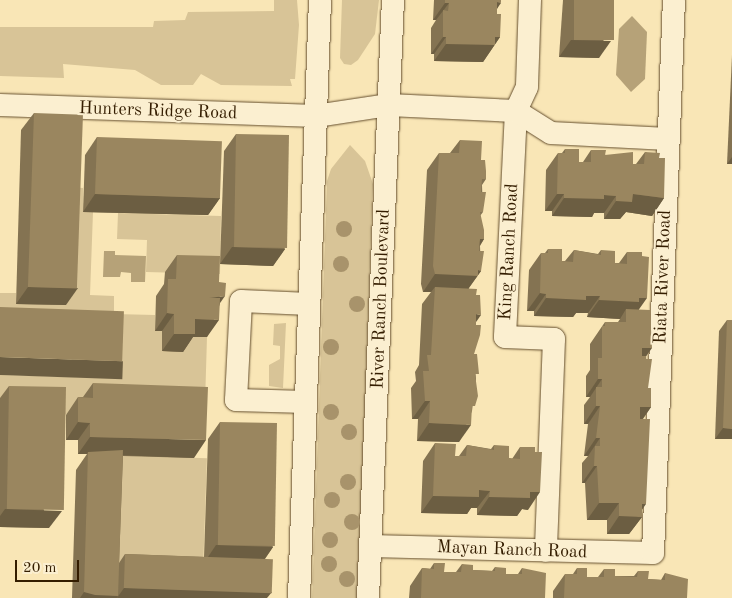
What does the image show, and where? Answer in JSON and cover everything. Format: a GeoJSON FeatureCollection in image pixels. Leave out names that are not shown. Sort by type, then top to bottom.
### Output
{"type":"FeatureCollection","features":[{"type":"Feature","properties":{"kind":"street"},"geometry":{"type":"LineString","coordinates":[[299,598],[320,0]]}},
{"type":"Feature","properties":{"kind":"street","name":"River Ranch Boulevard"},"geometry":{"type":"LineString","coordinates":[[368,598],[393,0]]}},
{"type":"Feature","properties":{"kind":"street","name":"King Ranch Road"},"geometry":{"type":"LineString","coordinates":[[530,0],[527,87],[516,111],[505,337],[554,339],[546,550]]}},
{"type":"Feature","properties":{"kind":"street","name":"Riata River Road"},"geometry":{"type":"LineString","coordinates":[[653,553],[674,0]]}},
{"type":"Feature","properties":{"kind":"street","name":"Hunters Ridge Road"},"geometry":{"type":"LineString","coordinates":[[0,106],[316,116],[389,105],[516,111]]}},
{"type":"Feature","properties":{"kind":"street"},"geometry":{"type":"LineString","coordinates":[[516,111],[551,133],[668,139]]}},
{"type":"Feature","properties":{"kind":"street"},"geometry":{"type":"LineString","coordinates":[[306,402],[236,400],[241,301],[309,304]]}},
{"type":"Feature","properties":{"kind":"street","name":"Mayan Ranch Road"},"geometry":{"type":"LineString","coordinates":[[371,546],[653,553]]}},
{"type":"Feature","properties":{"kind":"shaded area"},"geometry":{"type":"Polygon","coordinates":[[[274,0],[297,0],[299,25],[295,79],[290,79],[292,86],[221,85],[201,74],[193,85],[161,85],[135,70],[63,64],[64,78],[0,76],[0,27],[153,27],[154,21],[185,20],[188,12],[274,11],[274,0]]]}},
{"type":"Feature","properties":{"kind":"shaded area"},"geometry":{"type":"Polygon","coordinates":[[[342,0],[379,0],[375,34],[358,60],[351,65],[344,64],[340,58],[342,0]]]}},
{"type":"Feature","properties":{"kind":"shaded area"},"geometry":{"type":"Polygon","coordinates":[[[632,16],[647,32],[645,79],[631,92],[616,75],[619,29],[632,16]]]}},
{"type":"Feature","properties":{"kind":"shaded area"},"geometry":{"type":"Polygon","coordinates":[[[350,145],[365,161],[373,184],[358,598],[312,598],[327,181],[331,169],[350,145]]]}},
{"type":"Feature","properties":{"kind":"shaded area"},"geometry":{"type":"Polygon","coordinates":[[[69,187],[83,188],[83,211],[93,212],[90,295],[114,296],[114,314],[155,315],[155,331],[162,331],[162,351],[183,336],[207,337],[205,404],[80,415],[53,414],[0,403],[0,375],[110,378],[0,325],[0,293],[16,293],[16,304],[69,187]]]}},
{"type":"Feature","properties":{"kind":"shaded area"},"geometry":{"type":"Polygon","coordinates":[[[118,213],[221,216],[220,274],[146,272],[147,240],[117,239],[118,213]]]}},
{"type":"Feature","properties":{"kind":"shaded area"},"geometry":{"type":"Polygon","coordinates":[[[104,251],[115,251],[115,255],[146,256],[145,282],[131,282],[131,273],[121,272],[120,277],[103,277],[104,251]]]}},
{"type":"Feature","properties":{"kind":"shaded area"},"geometry":{"type":"Polygon","coordinates":[[[286,323],[283,388],[269,386],[269,365],[280,359],[280,346],[273,345],[274,324],[286,323]]]}},
{"type":"Feature","properties":{"kind":"shaded area"},"geometry":{"type":"Polygon","coordinates":[[[111,455],[207,458],[203,575],[107,572],[111,455]]]}},
{"type":"Feature","properties":{"kind":"building"},"geometry":{"type":"Polygon","coordinates":[[[445,0],[501,0],[501,3],[497,2],[497,14],[501,14],[500,37],[495,37],[495,45],[446,44],[446,37],[443,37],[443,10],[448,11],[449,3],[445,3],[445,0]]]}},
{"type":"Feature","properties":{"kind":"building"},"geometry":{"type":"Polygon","coordinates":[[[574,0],[614,0],[614,40],[574,40],[574,0]]]}},
{"type":"Feature","properties":{"kind":"building"},"geometry":{"type":"Polygon","coordinates":[[[34,113],[83,115],[77,289],[28,287],[34,113]]]}},
{"type":"Feature","properties":{"kind":"building"},"geometry":{"type":"Polygon","coordinates":[[[236,134],[289,135],[287,248],[234,247],[236,134]]]}},
{"type":"Feature","properties":{"kind":"building"},"geometry":{"type":"Polygon","coordinates":[[[97,137],[222,141],[220,198],[95,194],[97,137]]]}},
{"type":"Feature","properties":{"kind":"building"},"geometry":{"type":"Polygon","coordinates":[[[460,140],[482,141],[481,160],[485,160],[486,179],[482,179],[481,192],[486,192],[483,212],[480,212],[484,239],[480,239],[479,251],[484,251],[481,271],[478,270],[478,276],[435,274],[433,266],[439,153],[459,153],[460,140]]]}},
{"type":"Feature","properties":{"kind":"building"},"geometry":{"type":"Polygon","coordinates":[[[565,149],[579,149],[579,162],[591,162],[591,150],[606,150],[605,155],[633,152],[633,164],[644,164],[645,152],[660,153],[659,158],[665,158],[664,198],[633,194],[632,202],[616,201],[616,196],[604,195],[604,199],[564,198],[564,194],[557,194],[558,153],[565,153],[565,149]]]}},
{"type":"Feature","properties":{"kind":"building"},"geometry":{"type":"Polygon","coordinates":[[[548,249],[562,249],[562,261],[573,262],[574,250],[601,255],[601,250],[615,251],[615,263],[627,264],[627,252],[642,252],[642,256],[649,257],[647,298],[639,298],[639,302],[599,300],[600,296],[586,296],[586,300],[546,298],[546,294],[540,293],[541,253],[548,253],[548,249]]]}},
{"type":"Feature","properties":{"kind":"building"},"geometry":{"type":"Polygon","coordinates":[[[177,255],[220,256],[219,282],[226,283],[225,296],[209,298],[220,298],[219,320],[195,319],[195,334],[174,334],[174,314],[167,313],[168,279],[176,279],[177,255]]]}},
{"type":"Feature","properties":{"kind":"building"},"geometry":{"type":"Polygon","coordinates":[[[435,287],[477,289],[476,295],[480,295],[481,315],[476,314],[476,325],[481,325],[480,335],[474,354],[477,354],[479,374],[475,374],[478,396],[475,406],[472,406],[471,425],[429,423],[430,401],[425,401],[423,371],[429,371],[427,355],[431,355],[435,287]]]}},
{"type":"Feature","properties":{"kind":"building"},"geometry":{"type":"Polygon","coordinates":[[[0,307],[124,311],[122,361],[0,357],[0,307]]]}},
{"type":"Feature","properties":{"kind":"building"},"geometry":{"type":"Polygon","coordinates":[[[626,309],[650,310],[652,348],[642,348],[642,356],[646,356],[646,359],[652,359],[648,388],[651,388],[651,407],[640,407],[640,419],[650,419],[646,504],[642,504],[642,517],[619,516],[619,503],[599,503],[597,466],[594,466],[595,446],[600,446],[600,438],[596,438],[600,406],[596,406],[596,387],[602,387],[602,379],[598,379],[598,358],[602,358],[602,326],[605,326],[605,322],[626,322],[626,309]]]}},
{"type":"Feature","properties":{"kind":"building"},"geometry":{"type":"Polygon","coordinates":[[[727,320],[732,320],[732,429],[723,428],[727,320]]]}},
{"type":"Feature","properties":{"kind":"building"},"geometry":{"type":"Polygon","coordinates":[[[93,383],[208,387],[206,440],[90,437],[90,423],[78,422],[78,397],[93,398],[93,383]]]}},
{"type":"Feature","properties":{"kind":"building"},"geometry":{"type":"Polygon","coordinates":[[[9,386],[66,387],[64,510],[7,509],[9,386]]]}},
{"type":"Feature","properties":{"kind":"building"},"geometry":{"type":"Polygon","coordinates":[[[220,422],[277,423],[275,546],[218,545],[220,422]]]}},
{"type":"Feature","properties":{"kind":"building"},"geometry":{"type":"Polygon","coordinates":[[[435,443],[456,444],[455,456],[466,456],[467,445],[494,450],[494,445],[509,446],[509,458],[520,459],[520,447],[535,447],[535,452],[542,452],[540,492],[530,492],[530,498],[489,497],[490,491],[479,490],[479,497],[433,496],[435,443]]]}},
{"type":"Feature","properties":{"kind":"building"},"geometry":{"type":"Polygon","coordinates":[[[123,450],[118,596],[95,595],[84,592],[88,452],[123,450]]]}},
{"type":"Feature","properties":{"kind":"building"},"geometry":{"type":"Polygon","coordinates":[[[125,554],[273,559],[272,593],[124,588],[125,554]]]}},
{"type":"Feature","properties":{"kind":"building"},"geometry":{"type":"Polygon","coordinates":[[[434,563],[445,563],[444,572],[461,572],[462,564],[473,565],[473,570],[495,571],[495,567],[506,568],[506,574],[522,574],[522,568],[546,573],[545,598],[421,598],[422,568],[434,569],[434,563]]]}},
{"type":"Feature","properties":{"kind":"building"},"geometry":{"type":"Polygon","coordinates":[[[577,568],[587,568],[587,577],[604,577],[604,569],[615,569],[615,576],[637,577],[638,571],[649,571],[648,579],[665,580],[665,573],[688,579],[687,598],[564,598],[565,574],[577,574],[577,568]]]}}]}
